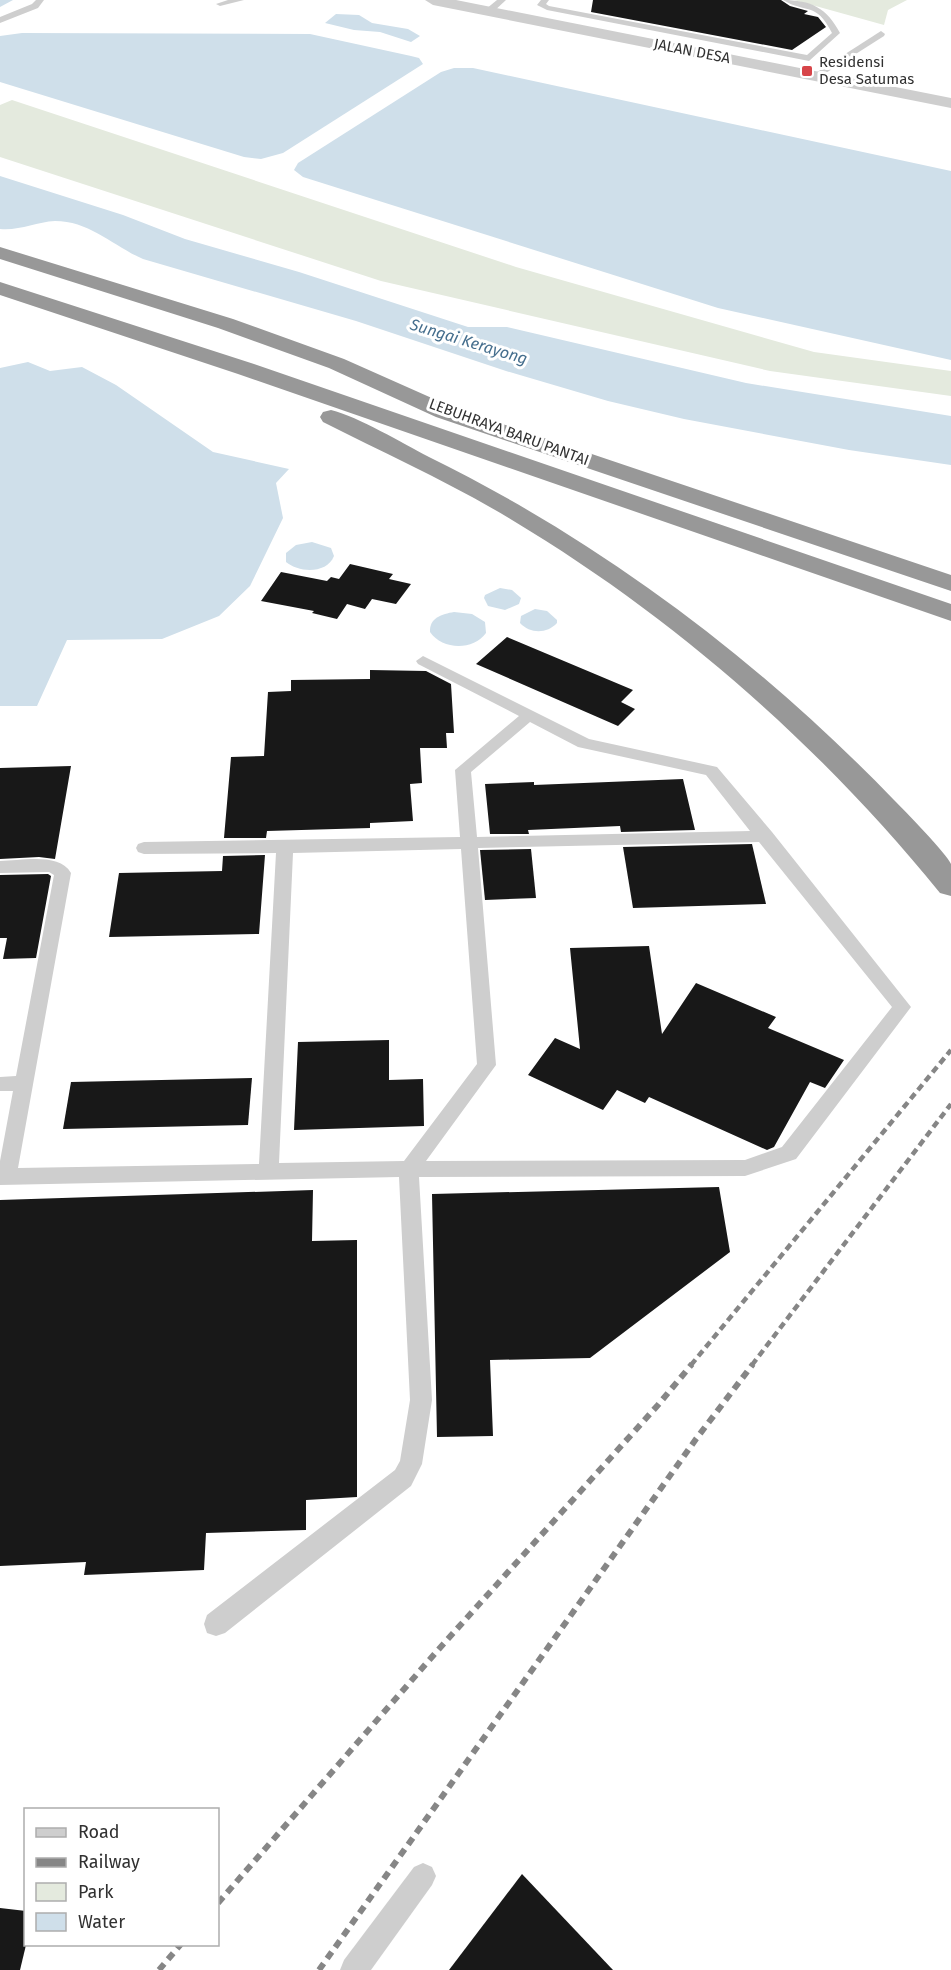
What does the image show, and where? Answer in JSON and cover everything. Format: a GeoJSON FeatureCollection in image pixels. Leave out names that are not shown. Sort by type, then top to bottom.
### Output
{"type":"FeatureCollection","features":[{"type":"Feature","properties":{"kind":"highway","name":"LEBUHRAYA BARU PANTAI"},"geometry":{"type":"LineString","coordinates":[[0,253],[308,352],[395,387],[444,412],[951,583]]}},
{"type":"Feature","properties":{"kind":"highway"},"geometry":{"type":"LineString","coordinates":[[0,270],[393,400],[444,412]]}},
{"type":"Feature","properties":{"kind":"highway"},"geometry":{"type":"LineString","coordinates":[[4,290],[246,369],[951,613]]}},
{"type":"Feature","properties":{"kind":"highway"},"geometry":{"type":"LineString","coordinates":[[246,369],[297,400],[497,501],[590,558],[644,597],[740,672],[828,748],[896,820],[951,885]]}},
{"type":"Feature","properties":{"kind":"highway"},"geometry":{"type":"LineString","coordinates":[[689,495],[762,505],[951,561]]}},
{"type":"Feature","properties":{"kind":"street","name":"JALAN DESA"},"geometry":{"type":"LineString","coordinates":[[433,0],[951,104]]}},
{"type":"Feature","properties":{"kind":"lane"},"geometry":{"type":"LineString","coordinates":[[0,20],[35,6],[40,0]]}},
{"type":"Feature","properties":{"kind":"lane"},"geometry":{"type":"LineString","coordinates":[[220,4],[240,0]]}},
{"type":"Feature","properties":{"kind":"lane"},"geometry":{"type":"LineString","coordinates":[[489,11],[502,0]]}},
{"type":"Feature","properties":{"kind":"lane"},"geometry":{"type":"LineString","coordinates":[[545,0],[541,5],[547,8],[809,58]]}},
{"type":"Feature","properties":{"kind":"lane"},"geometry":{"type":"LineString","coordinates":[[787,0],[818,6],[831,22],[836,33],[793,71]]}},
{"type":"Feature","properties":{"kind":"lane"},"geometry":{"type":"LineString","coordinates":[[815,76],[881,34]]}},
{"type":"Feature","properties":{"kind":"lane"},"geometry":{"type":"LineString","coordinates":[[765,66],[783,54]]}},
{"type":"Feature","properties":{"kind":"lane"},"geometry":{"type":"LineString","coordinates":[[0,867],[52,866],[63,873],[24,1083],[3,1177],[409,1169],[745,1168],[789,1153],[902,1007],[711,771],[584,743],[423,661]]}},
{"type":"Feature","properties":{"kind":"lane"},"geometry":{"type":"LineString","coordinates":[[216,1624],[408,1472],[421,1400],[409,1169],[487,1065],[463,770],[528,716]]}},
{"type":"Feature","properties":{"kind":"lane"},"geometry":{"type":"LineString","coordinates":[[144,848],[766,837]]}},
{"type":"Feature","properties":{"kind":"lane"},"geometry":{"type":"LineString","coordinates":[[269,1171],[285,847]]}},
{"type":"Feature","properties":{"kind":"lane"},"geometry":{"type":"LineString","coordinates":[[0,1084],[24,1083]]}},
{"type":"Feature","properties":{"kind":"lane"},"geometry":{"type":"LineString","coordinates":[[354,1970],[423,1876]]}},
{"type":"Feature","properties":{"kind":"green space"},"geometry":{"type":"Polygon","coordinates":[[[794,0],[907,0],[888,10],[884,25],[794,0]]]}},
{"type":"Feature","properties":{"kind":"green space"},"geometry":{"type":"Polygon","coordinates":[[[12,100],[516,267],[814,352],[951,371],[951,396],[770,371],[381,281],[0,157],[0,105],[12,100]]]}},
{"type":"Feature","properties":{"kind":"water"},"geometry":{"type":"Polygon","coordinates":[[[336,14],[359,15],[372,23],[408,29],[420,36],[411,42],[380,32],[354,30],[325,23],[336,14]]]}},
{"type":"Feature","properties":{"kind":"water"},"geometry":{"type":"Polygon","coordinates":[[[22,33],[310,34],[419,58],[423,64],[283,153],[261,159],[244,157],[0,82],[0,36],[22,33]]]}},
{"type":"Feature","properties":{"kind":"water"},"geometry":{"type":"Polygon","coordinates":[[[454,68],[473,68],[951,171],[951,360],[718,308],[303,177],[294,170],[298,163],[441,72],[454,68]]]}},
{"type":"Feature","properties":{"kind":"water","name":"Sungai Kerayong"},"geometry":{"type":"Polygon","coordinates":[[[0,176],[123,215],[185,239],[299,272],[468,327],[507,327],[746,383],[951,416],[951,465],[849,450],[684,419],[608,401],[506,371],[356,321],[143,259],[101,235],[68,222],[55,221],[14,229],[0,229],[0,176]]]}},
{"type":"Feature","properties":{"kind":"water"},"geometry":{"type":"Polygon","coordinates":[[[28,362],[50,371],[82,367],[116,385],[213,452],[289,469],[276,483],[283,518],[250,586],[219,616],[162,639],[67,640],[37,706],[0,706],[0,368],[28,362]]]}},
{"type":"Feature","properties":{"kind":"water"},"geometry":{"type":"Polygon","coordinates":[[[312,542],[331,548],[334,556],[325,566],[305,570],[286,562],[286,553],[296,545],[312,542]]]}},
{"type":"Feature","properties":{"kind":"water"},"geometry":{"type":"Polygon","coordinates":[[[500,588],[512,590],[521,598],[519,604],[505,610],[488,606],[485,595],[500,588]]]}},
{"type":"Feature","properties":{"kind":"water"},"geometry":{"type":"Polygon","coordinates":[[[535,609],[547,611],[557,620],[557,623],[544,631],[533,631],[524,627],[520,623],[521,616],[535,609]]]}},
{"type":"Feature","properties":{"kind":"water"},"geometry":{"type":"Polygon","coordinates":[[[454,612],[472,614],[485,622],[486,633],[473,643],[458,646],[435,638],[430,632],[434,620],[454,612]]]}},
{"type":"Feature","properties":{"kind":"building"},"geometry":{"type":"Polygon","coordinates":[[[593,0],[781,0],[790,6],[808,11],[804,14],[818,17],[826,27],[792,50],[591,12],[593,0]]]}},
{"type":"Feature","properties":{"kind":"building"},"geometry":{"type":"Polygon","coordinates":[[[350,564],[393,574],[389,579],[411,584],[396,604],[372,599],[365,609],[347,604],[337,619],[312,613],[314,611],[261,601],[281,572],[327,581],[331,577],[339,579],[350,564]]]}},
{"type":"Feature","properties":{"kind":"building"},"geometry":{"type":"Polygon","coordinates":[[[507,637],[633,690],[621,702],[635,709],[618,726],[476,664],[507,637]]]}},
{"type":"Feature","properties":{"kind":"building"},"geometry":{"type":"Polygon","coordinates":[[[370,670],[426,671],[451,684],[454,733],[446,733],[447,748],[420,748],[422,783],[410,784],[413,821],[370,823],[370,828],[267,831],[266,838],[224,838],[231,757],[264,756],[268,692],[291,691],[291,680],[370,679],[370,670]]]}},
{"type":"Feature","properties":{"kind":"building"},"geometry":{"type":"Polygon","coordinates":[[[71,766],[55,859],[39,857],[0,859],[0,768],[71,766]]]}},
{"type":"Feature","properties":{"kind":"building"},"geometry":{"type":"Polygon","coordinates":[[[683,779],[695,830],[621,832],[620,826],[528,830],[529,834],[490,834],[485,784],[534,782],[534,785],[683,779]]]}},
{"type":"Feature","properties":{"kind":"building"},"geometry":{"type":"Polygon","coordinates":[[[752,844],[766,904],[633,908],[623,847],[752,844]]]}},
{"type":"Feature","properties":{"kind":"building"},"geometry":{"type":"Polygon","coordinates":[[[531,849],[536,898],[485,900],[480,850],[531,849]]]}},
{"type":"Feature","properties":{"kind":"building"},"geometry":{"type":"Polygon","coordinates":[[[265,855],[259,934],[109,937],[119,873],[222,871],[223,856],[265,855]]]}},
{"type":"Feature","properties":{"kind":"building"},"geometry":{"type":"Polygon","coordinates":[[[48,874],[51,876],[36,958],[3,959],[7,938],[0,938],[0,875],[48,874]]]}},
{"type":"Feature","properties":{"kind":"building"},"geometry":{"type":"Polygon","coordinates":[[[649,946],[662,1034],[696,983],[776,1017],[768,1028],[844,1060],[825,1088],[810,1082],[774,1147],[767,1150],[649,1097],[645,1103],[617,1090],[603,1110],[528,1075],[555,1038],[580,1049],[570,948],[649,946]]]}},
{"type":"Feature","properties":{"kind":"building"},"geometry":{"type":"Polygon","coordinates":[[[389,1040],[389,1080],[423,1079],[424,1126],[294,1130],[298,1042],[389,1040]]]}},
{"type":"Feature","properties":{"kind":"building"},"geometry":{"type":"Polygon","coordinates":[[[252,1078],[248,1125],[63,1129],[71,1082],[252,1078]]]}},
{"type":"Feature","properties":{"kind":"building"},"geometry":{"type":"Polygon","coordinates":[[[719,1187],[730,1252],[590,1358],[490,1360],[493,1436],[437,1437],[432,1194],[719,1187]]]}},
{"type":"Feature","properties":{"kind":"building"},"geometry":{"type":"Polygon","coordinates":[[[313,1190],[312,1241],[357,1240],[357,1497],[306,1500],[306,1530],[206,1533],[204,1570],[84,1575],[86,1562],[0,1566],[0,1200],[313,1190]]]}},
{"type":"Feature","properties":{"kind":"building"},"geometry":{"type":"Polygon","coordinates":[[[522,1874],[613,1970],[449,1970],[522,1874]]]}},
{"type":"Feature","properties":{"kind":"building"},"geometry":{"type":"Polygon","coordinates":[[[0,1908],[24,1911],[26,1946],[20,1970],[0,1970],[0,1908]]]}},
{"type":"Feature","properties":{"kind":"waterway"},"geometry":{"type":"LineString","coordinates":[[0,3],[6,0]]}},
{"type":"Feature","properties":{"kind":"railway"},"geometry":{"type":"LineString","coordinates":[[691,1365],[951,1050]]}},
{"type":"Feature","properties":{"kind":"railway"},"geometry":{"type":"LineString","coordinates":[[752,1365],[951,1104]]}},
{"type":"Feature","properties":{"kind":"railway"},"geometry":{"type":"LineString","coordinates":[[219,1902],[438,1650],[658,1405],[692,1364]]}},
{"type":"Feature","properties":{"kind":"railway"},"geometry":{"type":"LineString","coordinates":[[319,1970],[696,1439],[753,1364]]}},
{"type":"Feature","properties":{"kind":"railway"},"geometry":{"type":"LineString","coordinates":[[159,1970],[179,1946]]}},
{"type":"Feature","properties":{"kind":"place","name":"Residensi Desa Satumas"},"geometry":{"type":"Point","coordinates":[807,71]}}]}
